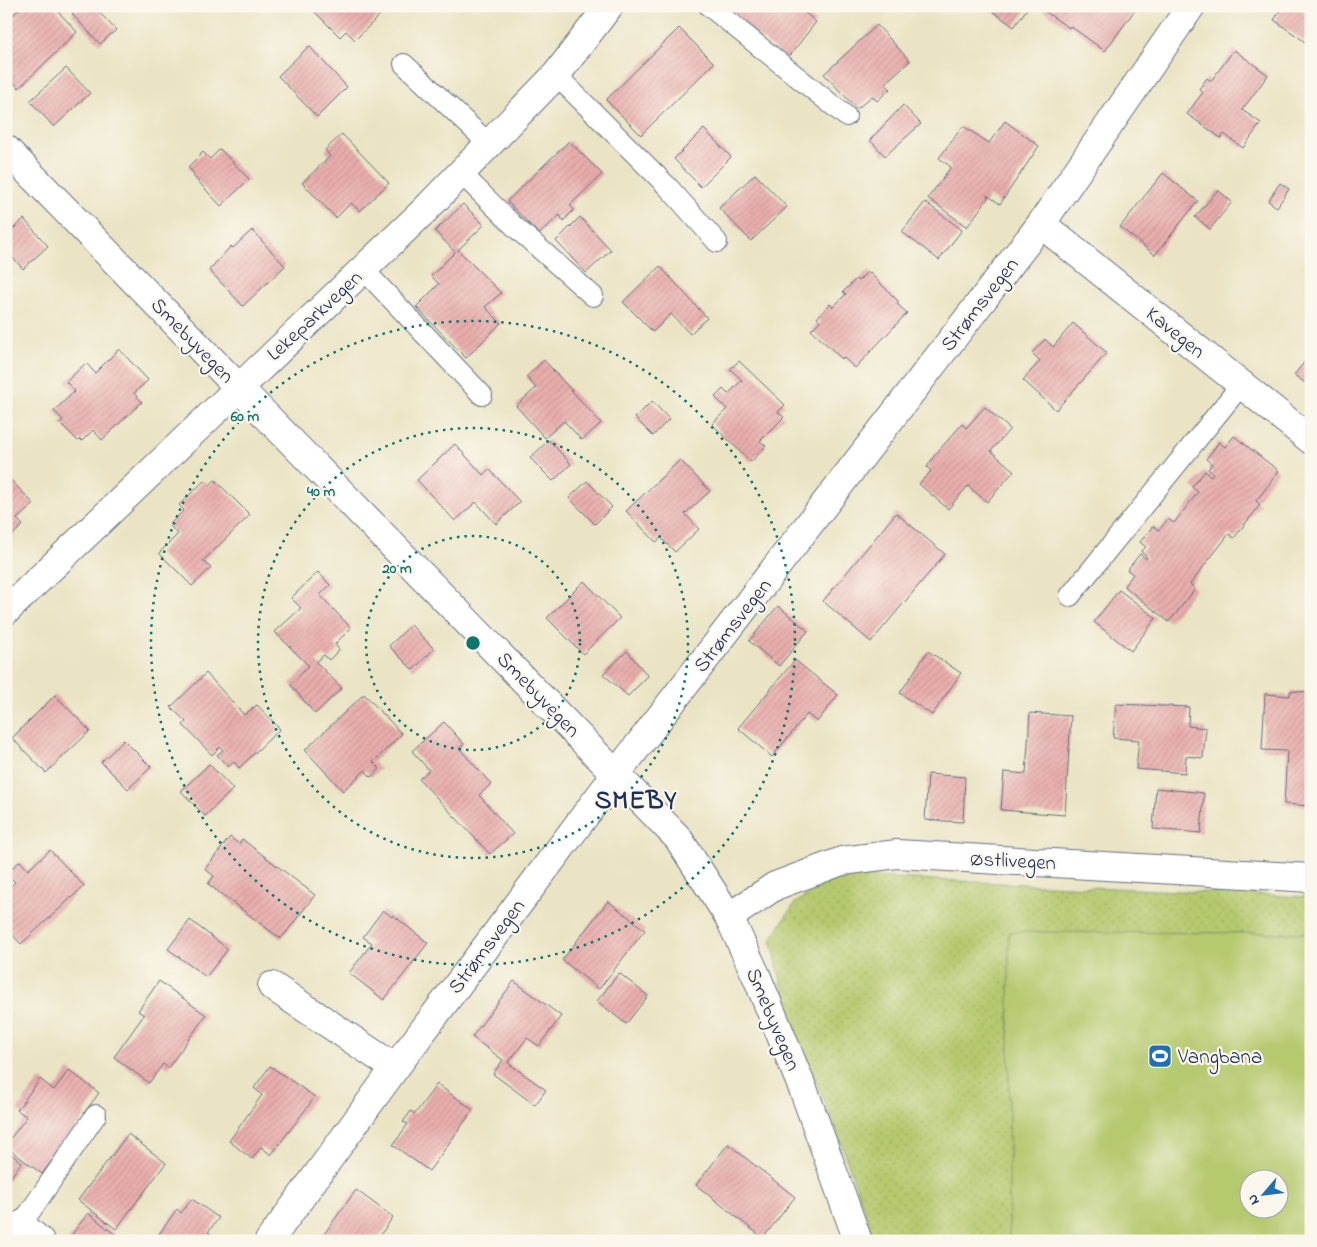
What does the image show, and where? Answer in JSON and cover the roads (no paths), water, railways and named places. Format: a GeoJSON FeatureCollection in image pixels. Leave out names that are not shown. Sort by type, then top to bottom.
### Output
{"type":"FeatureCollection","features":[{"type":"Feature","properties":{"kind":"street","name":"Lekeparkvegen"},"geometry":{"type":"LineString","coordinates":[[6,611],[461,173],[556,75],[609,6]]}},
{"type":"Feature","properties":{"kind":"street","name":"Strømsvegen"},"geometry":{"type":"LineString","coordinates":[[269,1241],[394,1068],[616,773],[1041,224],[1191,6]]}},
{"type":"Feature","properties":{"kind":"street","name":"Smebyvegen"},"geometry":{"type":"LineString","coordinates":[[6,149],[678,838],[729,917],[756,975],[805,1094],[858,1241]]}},
{"type":"Feature","properties":{"kind":"street","name":"Kavegen"},"geometry":{"type":"LineString","coordinates":[[1041,224],[1311,440]]}},
{"type":"Feature","properties":{"kind":"street","name":"Østlivegen"},"geometry":{"type":"LineString","coordinates":[[729,917],[776,886],[842,861],[897,854],[1311,878]]}},
{"type":"Feature","properties":{"kind":"street"},"geometry":{"type":"LineString","coordinates":[[272,986],[394,1068]]}},
{"type":"Feature","properties":{"kind":"lane"},"geometry":{"type":"LineString","coordinates":[[708,6],[846,116]]}},
{"type":"Feature","properties":{"kind":"lane"},"geometry":{"type":"LineString","coordinates":[[404,64],[489,144]]}},
{"type":"Feature","properties":{"kind":"lane"},"geometry":{"type":"LineString","coordinates":[[556,75],[670,188],[717,242]]}},
{"type":"Feature","properties":{"kind":"lane"},"geometry":{"type":"LineString","coordinates":[[461,173],[514,226],[593,296]]}},
{"type":"Feature","properties":{"kind":"lane"},"geometry":{"type":"LineString","coordinates":[[363,269],[482,395]]}},
{"type":"Feature","properties":{"kind":"lane"},"geometry":{"type":"LineString","coordinates":[[1070,596],[1241,385]]}},
{"type":"Feature","properties":{"kind":"lane"},"geometry":{"type":"LineString","coordinates":[[30,1233],[96,1115]]}},
{"type":"Feature","properties":{"kind":"place","name":"Vangbana"},"geometry":{"type":"Point","coordinates":[1160,1056]}},
{"type":"Feature","properties":{"kind":"district","name":"SMEBY"},"geometry":{"type":"Point","coordinates":[636,799]}}]}
